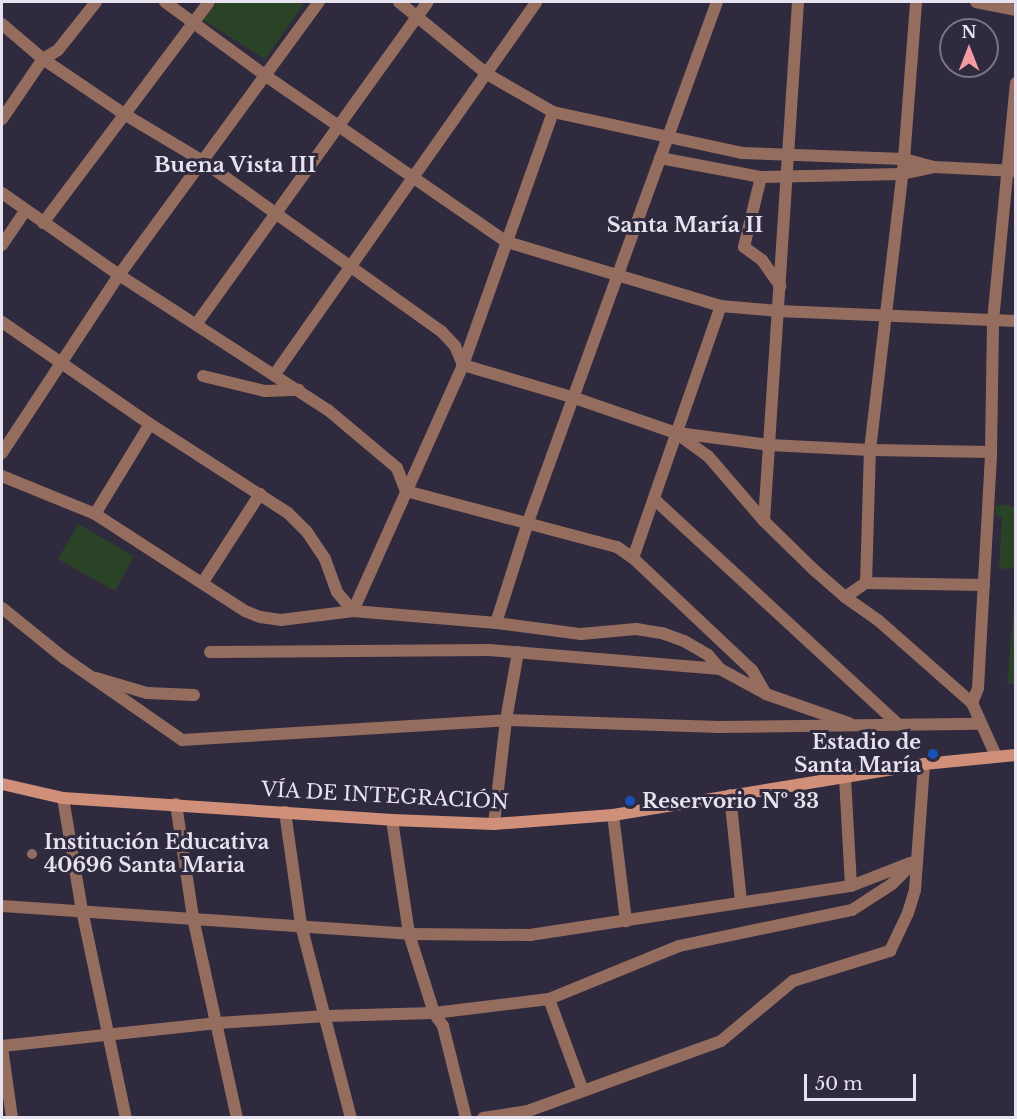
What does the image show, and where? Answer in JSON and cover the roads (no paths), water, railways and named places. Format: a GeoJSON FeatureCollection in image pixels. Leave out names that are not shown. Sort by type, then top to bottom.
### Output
{"type":"FeatureCollection","features":[{"type":"Feature","properties":{"kind":"main road","name":"VÍA DE INTEGRACIÓN"},"geometry":{"type":"LineString","coordinates":[[2,784],[63,798],[392,820],[494,824],[613,815],[924,764],[1016,754]]}},
{"type":"Feature","properties":{"kind":"street"},"geometry":{"type":"LineString","coordinates":[[2,118],[43,59],[58,50],[96,2]]}},
{"type":"Feature","properties":{"kind":"street"},"geometry":{"type":"LineString","coordinates":[[165,2],[192,24],[341,126],[412,179],[507,242],[721,306],[778,311],[1016,321]]}},
{"type":"Feature","properties":{"kind":"street"},"geometry":{"type":"LineString","coordinates":[[43,223],[208,2]]}},
{"type":"Feature","properties":{"kind":"street"},"geometry":{"type":"LineString","coordinates":[[2,453],[119,275],[201,160],[266,76],[319,2]]}},
{"type":"Feature","properties":{"kind":"street"},"geometry":{"type":"LineString","coordinates":[[399,2],[487,74],[553,112],[668,135],[742,153],[904,159],[934,167],[1012,170]]}},
{"type":"Feature","properties":{"kind":"street"},"geometry":{"type":"LineString","coordinates":[[197,323],[341,126],[428,2]]}},
{"type":"Feature","properties":{"kind":"street"},"geometry":{"type":"LineString","coordinates":[[275,374],[351,269],[536,2]]}},
{"type":"Feature","properties":{"kind":"street"},"geometry":{"type":"LineString","coordinates":[[496,623],[528,522],[572,397],[717,2]]}},
{"type":"Feature","properties":{"kind":"street"},"geometry":{"type":"LineString","coordinates":[[764,521],[798,2]]}},
{"type":"Feature","properties":{"kind":"street"},"geometry":{"type":"LineString","coordinates":[[866,583],[870,450],[904,159],[915,2]]}},
{"type":"Feature","properties":{"kind":"street"},"geometry":{"type":"LineString","coordinates":[[976,2],[1016,10]]}},
{"type":"Feature","properties":{"kind":"street"},"geometry":{"type":"LineString","coordinates":[[2,24],[43,59],[124,114],[201,160],[442,332],[455,346],[463,365]]}},
{"type":"Feature","properties":{"kind":"street"},"geometry":{"type":"LineString","coordinates":[[972,704],[978,688],[984,585],[991,452],[993,321],[1012,170],[1016,83]]}},
{"type":"Feature","properties":{"kind":"street"},"geometry":{"type":"LineString","coordinates":[[353,611],[463,365],[553,112]]}},
{"type":"Feature","properties":{"kind":"street"},"geometry":{"type":"LineString","coordinates":[[660,158],[761,177],[787,178],[902,174],[934,167]]}},
{"type":"Feature","properties":{"kind":"street"},"geometry":{"type":"LineString","coordinates":[[761,177],[744,247],[762,260],[780,286]]}},
{"type":"Feature","properties":{"kind":"street"},"geometry":{"type":"LineString","coordinates":[[2,193],[119,275],[197,323],[328,410],[398,468],[406,491]]}},
{"type":"Feature","properties":{"kind":"street"},"geometry":{"type":"LineString","coordinates":[[2,246],[25,211]]}},
{"type":"Feature","properties":{"kind":"street"},"geometry":{"type":"LineString","coordinates":[[633,558],[721,306]]}},
{"type":"Feature","properties":{"kind":"street"},"geometry":{"type":"LineString","coordinates":[[2,322],[150,424],[288,513],[307,532],[325,559],[337,592],[353,611]]}},
{"type":"Feature","properties":{"kind":"street"},"geometry":{"type":"LineString","coordinates":[[463,365],[572,397],[676,433],[769,445],[870,450],[991,452]]}},
{"type":"Feature","properties":{"kind":"street"},"geometry":{"type":"LineString","coordinates":[[203,376],[265,391],[299,390]]}},
{"type":"Feature","properties":{"kind":"street"},"geometry":{"type":"LineString","coordinates":[[94,514],[150,424]]}},
{"type":"Feature","properties":{"kind":"street"},"geometry":{"type":"LineString","coordinates":[[676,433],[708,456],[764,521],[845,597],[879,621],[972,704],[996,756]]}},
{"type":"Feature","properties":{"kind":"street"},"geometry":{"type":"LineString","coordinates":[[2,476],[94,514],[203,582],[244,611],[260,617],[281,620],[353,611],[496,623],[581,634],[636,629],[662,633],[684,641],[708,656],[720,669],[766,694],[857,726]]}},
{"type":"Feature","properties":{"kind":"street"},"geometry":{"type":"LineString","coordinates":[[406,491],[617,547],[633,558],[752,670],[766,694]]}},
{"type":"Feature","properties":{"kind":"street"},"geometry":{"type":"LineString","coordinates":[[203,582],[260,494]]}},
{"type":"Feature","properties":{"kind":"street"},"geometry":{"type":"LineString","coordinates":[[654,499],[898,724]]}},
{"type":"Feature","properties":{"kind":"street"},"geometry":{"type":"LineString","coordinates":[[845,597],[866,583],[984,585]]}},
{"type":"Feature","properties":{"kind":"street"},"geometry":{"type":"LineString","coordinates":[[2,608],[90,676],[182,740],[506,720],[720,728],[980,724]]}},
{"type":"Feature","properties":{"kind":"street"},"geometry":{"type":"LineString","coordinates":[[210,652],[309,654],[489,650],[720,669]]}},
{"type":"Feature","properties":{"kind":"street"},"geometry":{"type":"LineString","coordinates":[[494,824],[506,720],[518,652]]}},
{"type":"Feature","properties":{"kind":"street"},"geometry":{"type":"LineString","coordinates":[[90,676],[147,693],[194,695]]}},
{"type":"Feature","properties":{"kind":"street"},"geometry":{"type":"LineString","coordinates":[[483,1118],[528,1111],[721,1041],[793,981],[890,951],[908,913],[915,890],[924,764]]}},
{"type":"Feature","properties":{"kind":"street"},"geometry":{"type":"LineString","coordinates":[[845,778],[851,886]]}},
{"type":"Feature","properties":{"kind":"street"},"geometry":{"type":"LineString","coordinates":[[730,795],[741,901]]}},
{"type":"Feature","properties":{"kind":"street"},"geometry":{"type":"LineString","coordinates":[[63,798],[106,1033],[126,1118]]}},
{"type":"Feature","properties":{"kind":"street"},"geometry":{"type":"LineString","coordinates":[[176,804],[194,918],[237,1118]]}},
{"type":"Feature","properties":{"kind":"street"},"geometry":{"type":"LineString","coordinates":[[285,812],[301,925],[351,1118]]}},
{"type":"Feature","properties":{"kind":"street"},"geometry":{"type":"LineString","coordinates":[[613,815],[626,921]]}},
{"type":"Feature","properties":{"kind":"street"},"geometry":{"type":"LineString","coordinates":[[392,820],[409,934],[435,1013],[443,1026],[466,1118]]}},
{"type":"Feature","properties":{"kind":"street"},"geometry":{"type":"LineString","coordinates":[[2,906],[409,934],[530,935],[851,886],[916,860]]}},
{"type":"Feature","properties":{"kind":"street"},"geometry":{"type":"LineString","coordinates":[[12,1118],[2,1047],[106,1033],[218,1023],[326,1016],[435,1013],[549,999],[679,946],[852,910],[892,884],[916,860]]}},
{"type":"Feature","properties":{"kind":"street"},"geometry":{"type":"LineString","coordinates":[[549,999],[583,1091]]}},
{"type":"Feature","properties":{"kind":"place","name":"Estadio de Santa María"},"geometry":{"type":"Point","coordinates":[933,754]}},
{"type":"Feature","properties":{"kind":"place","name":"Reservorio Nº 33"},"geometry":{"type":"Point","coordinates":[630,801]}},
{"type":"Feature","properties":{"kind":"place","name":"Institución Educativa 40696 Santa Maria"},"geometry":{"type":"Point","coordinates":[32,854]}},
{"type":"Feature","properties":{"kind":"district","name":"Buena Vista III"},"geometry":{"type":"Point","coordinates":[235,165]}},
{"type":"Feature","properties":{"kind":"district","name":"Santa María II"},"geometry":{"type":"Point","coordinates":[685,225]}}]}
